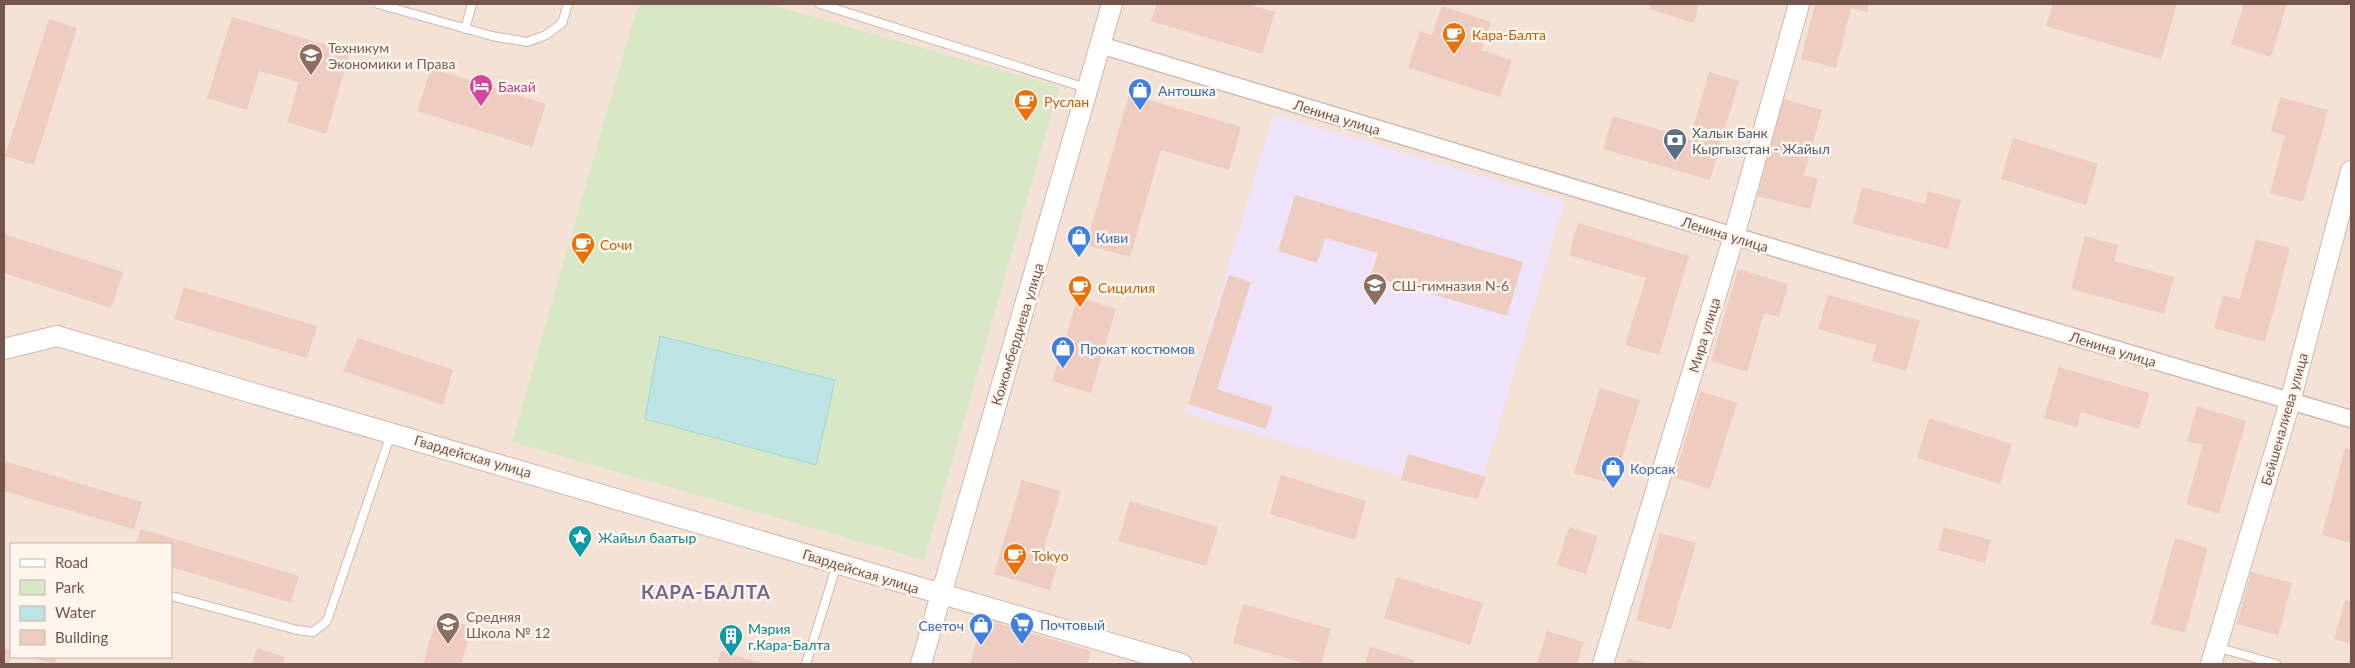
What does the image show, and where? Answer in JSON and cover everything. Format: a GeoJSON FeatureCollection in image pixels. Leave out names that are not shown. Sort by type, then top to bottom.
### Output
{"type":"FeatureCollection","features":[{"type":"Feature","properties":{"kind":"street","name":"Кожомбердиева улица"},"geometry":{"type":"LineString","coordinates":[[921,664],[1112,4]]}},
{"type":"Feature","properties":{"kind":"street","name":"Мира улица"},"geometry":{"type":"LineString","coordinates":[[1603,664],[1734,236],[1799,4]]}},
{"type":"Feature","properties":{"kind":"street","name":"Ленина улица"},"geometry":{"type":"LineString","coordinates":[[1100,45],[2351,419]]}},
{"type":"Feature","properties":{"kind":"street","name":"Бейшеналиева улица"},"geometry":{"type":"LineString","coordinates":[[2214,656],[2290,402],[2351,171]]}},
{"type":"Feature","properties":{"kind":"street","name":"Гвардейская улица"},"geometry":{"type":"LineString","coordinates":[[4,349],[57,336],[1182,664]]}},
{"type":"Feature","properties":{"kind":"lane"},"geometry":{"type":"LineString","coordinates":[[378,4],[492,36],[527,42],[546,34],[562,23],[568,4]]}},
{"type":"Feature","properties":{"kind":"lane"},"geometry":{"type":"LineString","coordinates":[[466,29],[472,4]]}},
{"type":"Feature","properties":{"kind":"lane"},"geometry":{"type":"LineString","coordinates":[[820,4],[1088,89]]}},
{"type":"Feature","properties":{"kind":"lane"},"geometry":{"type":"LineString","coordinates":[[175,597],[297,630],[313,632],[327,622],[391,432]]}},
{"type":"Feature","properties":{"kind":"lane"},"geometry":{"type":"LineString","coordinates":[[806,664],[837,564]]}},
{"type":"Feature","properties":{"kind":"lane"},"geometry":{"type":"LineString","coordinates":[[2214,656],[2276,664]]}},
{"type":"Feature","properties":{"kind":"shaded area","name":"Кара-Балта"},"geometry":{"type":"Polygon","coordinates":[[[4,4],[2351,4],[2351,664],[4,664],[4,4]]]}},
{"type":"Feature","properties":{"kind":"shaded area","name":"СШ-гимназия N-6"},"geometry":{"type":"Polygon","coordinates":[[[1273,114],[1565,200],[1477,499],[1185,413],[1273,114]]]}},
{"type":"Feature","properties":{"kind":"green space"},"geometry":{"type":"Polygon","coordinates":[[[638,4],[768,4],[1059,87],[924,560],[512,442],[638,4]]]}},
{"type":"Feature","properties":{"kind":"water"},"geometry":{"type":"Polygon","coordinates":[[[660,336],[835,380],[816,465],[645,419],[660,336]]]}},
{"type":"Feature","properties":{"kind":"building"},"geometry":{"type":"Polygon","coordinates":[[[1157,4],[1247,4],[1275,12],[1262,54],[1151,21],[1157,4]]]}},
{"type":"Feature","properties":{"kind":"building"},"geometry":{"type":"Polygon","coordinates":[[[1651,4],[1699,4],[1694,23],[1649,9],[1651,4]]]}},
{"type":"Feature","properties":{"kind":"building"},"geometry":{"type":"Polygon","coordinates":[[[1815,4],[1869,4],[1867,12],[1851,8],[1836,68],[1801,59],[1815,4]]]}},
{"type":"Feature","properties":{"kind":"building"},"geometry":{"type":"Polygon","coordinates":[[[2053,4],[2177,4],[2161,59],[2046,26],[2053,4]]]}},
{"type":"Feature","properties":{"kind":"building"},"geometry":{"type":"Polygon","coordinates":[[[2244,4],[2287,4],[2271,57],[2231,44],[2244,4]]]}},
{"type":"Feature","properties":{"kind":"building","name":"Кара-Балта"},"geometry":{"type":"Polygon","coordinates":[[[1442,6],[1491,22],[1481,50],[1512,60],[1500,97],[1408,68],[1420,31],[1432,35],[1442,6]]]}},
{"type":"Feature","properties":{"kind":"building","name":"Техникум Экономики и Права"},"geometry":{"type":"Polygon","coordinates":[[[232,17],[350,52],[326,134],[287,122],[299,82],[259,71],[247,110],[207,98],[232,17]]]}},
{"type":"Feature","properties":{"kind":"building"},"geometry":{"type":"Polygon","coordinates":[[[49,19],[77,28],[34,165],[5,156],[49,19]]]}},
{"type":"Feature","properties":{"kind":"building","name":"Бакай"},"geometry":{"type":"Polygon","coordinates":[[[431,68],[546,104],[532,147],[417,111],[431,68]]]}},
{"type":"Feature","properties":{"kind":"building"},"geometry":{"type":"Polygon","coordinates":[[[1709,72],[1739,81],[1710,180],[1603,149],[1613,116],[1690,139],[1709,72]]]}},
{"type":"Feature","properties":{"kind":"building"},"geometry":{"type":"Polygon","coordinates":[[[1129,94],[1241,127],[1229,170],[1161,150],[1130,257],[1086,245],[1129,94]]]}},
{"type":"Feature","properties":{"kind":"building"},"geometry":{"type":"Polygon","coordinates":[[[2280,97],[2328,110],[2303,202],[2270,193],[2285,136],[2271,131],[2280,97]]]}},
{"type":"Feature","properties":{"kind":"building"},"geometry":{"type":"Polygon","coordinates":[[[1783,99],[1822,110],[1804,175],[1818,179],[1810,209],[1757,196],[1783,99]]]}},
{"type":"Feature","properties":{"kind":"building"},"geometry":{"type":"Polygon","coordinates":[[[2013,138],[2098,164],[2086,205],[2001,179],[2013,138]]]}},
{"type":"Feature","properties":{"kind":"building"},"geometry":{"type":"Polygon","coordinates":[[[1862,187],[1925,204],[1928,191],[1961,200],[1948,249],[1853,224],[1862,187]]]}},
{"type":"Feature","properties":{"kind":"building"},"geometry":{"type":"Polygon","coordinates":[[[1295,195],[1523,262],[1507,316],[1371,276],[1378,253],[1325,238],[1317,263],[1278,251],[1295,195]]]}},
{"type":"Feature","properties":{"kind":"building"},"geometry":{"type":"Polygon","coordinates":[[[1578,223],[1689,256],[1659,355],[1625,345],[1646,278],[1569,255],[1578,223]]]}},
{"type":"Feature","properties":{"kind":"building"},"geometry":{"type":"Polygon","coordinates":[[[4,234],[123,272],[111,308],[4,273],[4,234]]]}},
{"type":"Feature","properties":{"kind":"building"},"geometry":{"type":"Polygon","coordinates":[[[2085,236],[2118,245],[2114,261],[2174,277],[2164,314],[2071,289],[2085,236]]]}},
{"type":"Feature","properties":{"kind":"building"},"geometry":{"type":"Polygon","coordinates":[[[2256,239],[2290,248],[2265,342],[2214,328],[2223,295],[2240,299],[2256,239]]]}},
{"type":"Feature","properties":{"kind":"building"},"geometry":{"type":"Polygon","coordinates":[[[1738,269],[1788,284],[1779,317],[1764,313],[1747,372],[1711,361],[1738,269]]]}},
{"type":"Feature","properties":{"kind":"building"},"geometry":{"type":"Polygon","coordinates":[[[1229,275],[1251,282],[1217,389],[1273,407],[1266,429],[1188,404],[1229,275]]]}},
{"type":"Feature","properties":{"kind":"building"},"geometry":{"type":"Polygon","coordinates":[[[184,287],[317,326],[307,358],[174,319],[184,287]]]}},
{"type":"Feature","properties":{"kind":"building"},"geometry":{"type":"Polygon","coordinates":[[[1828,295],[1920,321],[1906,371],[1872,361],[1876,345],[1818,329],[1828,295]]]}},
{"type":"Feature","properties":{"kind":"building"},"geometry":{"type":"Polygon","coordinates":[[[1078,297],[1116,309],[1091,393],[1052,381],[1078,297]]]}},
{"type":"Feature","properties":{"kind":"building"},"geometry":{"type":"Polygon","coordinates":[[[358,338],[453,370],[443,405],[343,371],[358,338]]]}},
{"type":"Feature","properties":{"kind":"building"},"geometry":{"type":"Polygon","coordinates":[[[2059,367],[2150,393],[2139,429],[2081,412],[2077,427],[2044,418],[2059,367]]]}},
{"type":"Feature","properties":{"kind":"building"},"geometry":{"type":"Polygon","coordinates":[[[1600,388],[1640,400],[1614,484],[1574,473],[1600,388]]]}},
{"type":"Feature","properties":{"kind":"building"},"geometry":{"type":"Polygon","coordinates":[[[1700,391],[1737,403],[1710,489],[1674,477],[1700,391]]]}},
{"type":"Feature","properties":{"kind":"building"},"geometry":{"type":"Polygon","coordinates":[[[2197,406],[2246,421],[2219,514],[2186,504],[2203,445],[2187,441],[2197,406]]]}},
{"type":"Feature","properties":{"kind":"building"},"geometry":{"type":"Polygon","coordinates":[[[1929,418],[2012,444],[2000,484],[1917,458],[1929,418]]]}},
{"type":"Feature","properties":{"kind":"building"},"geometry":{"type":"Polygon","coordinates":[[[2345,448],[2351,450],[2351,543],[2322,535],[2345,448]]]}},
{"type":"Feature","properties":{"kind":"building"},"geometry":{"type":"Polygon","coordinates":[[[1408,454],[1486,477],[1477,499],[1401,480],[1408,454]]]}},
{"type":"Feature","properties":{"kind":"building"},"geometry":{"type":"Polygon","coordinates":[[[4,461],[142,502],[134,529],[4,491],[4,461]]]}},
{"type":"Feature","properties":{"kind":"building"},"geometry":{"type":"Polygon","coordinates":[[[1281,475],[1366,501],[1355,540],[1270,514],[1281,475]]]}},
{"type":"Feature","properties":{"kind":"building"},"geometry":{"type":"Polygon","coordinates":[[[1022,480],[1061,491],[1044,548],[1061,554],[1050,590],[994,574],[1022,480]]]}},
{"type":"Feature","properties":{"kind":"building"},"geometry":{"type":"Polygon","coordinates":[[[1130,501],[1218,527],[1206,566],[1118,541],[1130,501]]]}},
{"type":"Feature","properties":{"kind":"building"},"geometry":{"type":"Polygon","coordinates":[[[1569,527],[1598,536],[1586,574],[1557,565],[1569,527]]]}},
{"type":"Feature","properties":{"kind":"building"},"geometry":{"type":"Polygon","coordinates":[[[1944,527],[1991,540],[1985,563],[1938,550],[1944,527]]]}},
{"type":"Feature","properties":{"kind":"building"},"geometry":{"type":"Polygon","coordinates":[[[141,529],[299,576],[291,603],[172,567],[172,543],[136,543],[141,529]]]}},
{"type":"Feature","properties":{"kind":"building"},"geometry":{"type":"Polygon","coordinates":[[[1660,533],[1696,543],[1671,630],[1636,620],[1660,533]]]}},
{"type":"Feature","properties":{"kind":"building"},"geometry":{"type":"Polygon","coordinates":[[[2175,538],[2208,548],[2185,633],[2151,624],[2175,538]]]}},
{"type":"Feature","properties":{"kind":"building"},"geometry":{"type":"Polygon","coordinates":[[[2251,572],[2292,583],[2278,635],[2237,624],[2251,572]]]}},
{"type":"Feature","properties":{"kind":"building"},"geometry":{"type":"Polygon","coordinates":[[[1397,577],[1483,603],[1470,645],[1384,618],[1397,577]]]}},
{"type":"Feature","properties":{"kind":"building"},"geometry":{"type":"Polygon","coordinates":[[[2345,600],[2351,602],[2351,644],[2334,639],[2345,600]]]}},
{"type":"Feature","properties":{"kind":"building"},"geometry":{"type":"Polygon","coordinates":[[[1243,604],[1331,629],[1321,664],[1307,664],[1233,643],[1243,604]]]}},
{"type":"Feature","properties":{"kind":"building","name":"Средняя Школа № 12"},"geometry":{"type":"Polygon","coordinates":[[[437,616],[472,627],[461,664],[423,664],[437,616]]]}},
{"type":"Feature","properties":{"kind":"building"},"geometry":{"type":"Polygon","coordinates":[[[983,619],[1091,651],[1087,664],[1016,664],[1007,662],[1006,664],[970,664],[983,619]]]}},
{"type":"Feature","properties":{"kind":"building"},"geometry":{"type":"Polygon","coordinates":[[[1547,631],[1584,642],[1577,664],[1537,664],[1547,631]]]}},
{"type":"Feature","properties":{"kind":"building"},"geometry":{"type":"Polygon","coordinates":[[[1370,647],[1415,660],[1413,664],[1365,664],[1370,647]]]}},
{"type":"Feature","properties":{"kind":"building"},"geometry":{"type":"Polygon","coordinates":[[[4,648],[10,650],[10,658],[10,664],[4,664],[4,648]]]}},
{"type":"Feature","properties":{"kind":"building"},"geometry":{"type":"Polygon","coordinates":[[[257,648],[285,657],[283,664],[252,664],[257,648]]]}},
{"type":"Feature","properties":{"kind":"building","name":"Мэрия г.Кара-Балта"},"geometry":{"type":"Polygon","coordinates":[[[721,651],[764,664],[717,664],[721,651]]]}},
{"type":"Feature","properties":{"kind":"building"},"geometry":{"type":"Polygon","coordinates":[[[31,658],[57,658],[55,664],[31,658]]]}},
{"type":"Feature","properties":{"kind":"building"},"geometry":{"type":"Polygon","coordinates":[[[1627,658],[1648,664],[1625,664],[1627,658]]]}},
{"type":"Feature","properties":{"kind":"place","name":"Кара-Балта"},"geometry":{"type":"Point","coordinates":[1454,55]}},
{"type":"Feature","properties":{"kind":"place","name":"Техникум Экономики и Права"},"geometry":{"type":"Point","coordinates":[311,76]}},
{"type":"Feature","properties":{"kind":"place","name":"Бакай"},"geometry":{"type":"Point","coordinates":[481,107]}},
{"type":"Feature","properties":{"kind":"place","name":"Антошка"},"geometry":{"type":"Point","coordinates":[1140,111]}},
{"type":"Feature","properties":{"kind":"place","name":"Руслан"},"geometry":{"type":"Point","coordinates":[1026,122]}},
{"type":"Feature","properties":{"kind":"place","name":"Халык Банк Кыргызстан - Жайыл"},"geometry":{"type":"Point","coordinates":[1675,161]}},
{"type":"Feature","properties":{"kind":"place","name":"Киви"},"geometry":{"type":"Point","coordinates":[1079,258]}},
{"type":"Feature","properties":{"kind":"place","name":"Сочи"},"geometry":{"type":"Point","coordinates":[583,265]}},
{"type":"Feature","properties":{"kind":"place","name":"СШ-гимназия N-6"},"geometry":{"type":"Point","coordinates":[1375,306]}},
{"type":"Feature","properties":{"kind":"place","name":"Сицилия"},"geometry":{"type":"Point","coordinates":[1080,308]}},
{"type":"Feature","properties":{"kind":"place","name":"Прокат костюмов"},"geometry":{"type":"Point","coordinates":[1063,369]}},
{"type":"Feature","properties":{"kind":"place","name":"Корсак"},"geometry":{"type":"Point","coordinates":[1613,489]}},
{"type":"Feature","properties":{"kind":"place","name":"Жайыл баатыр"},"geometry":{"type":"Point","coordinates":[580,558]}},
{"type":"Feature","properties":{"kind":"place","name":"Tokyo"},"geometry":{"type":"Point","coordinates":[1015,576]}},
{"type":"Feature","properties":{"kind":"place","name":"Средняя Школа № 12"},"geometry":{"type":"Point","coordinates":[448,645]}},
{"type":"Feature","properties":{"kind":"place","name":"Почтовый"},"geometry":{"type":"Point","coordinates":[1022,645]}},
{"type":"Feature","properties":{"kind":"place","name":"Светоч"},"geometry":{"type":"Point","coordinates":[981,646]}},
{"type":"Feature","properties":{"kind":"place","name":"Мэрия г.Кара-Балта"},"geometry":{"type":"Point","coordinates":[731,657]}},
{"type":"Feature","properties":{"kind":"district","name":"КАРА-БАЛТА"},"geometry":{"type":"Point","coordinates":[706,591]}}]}
